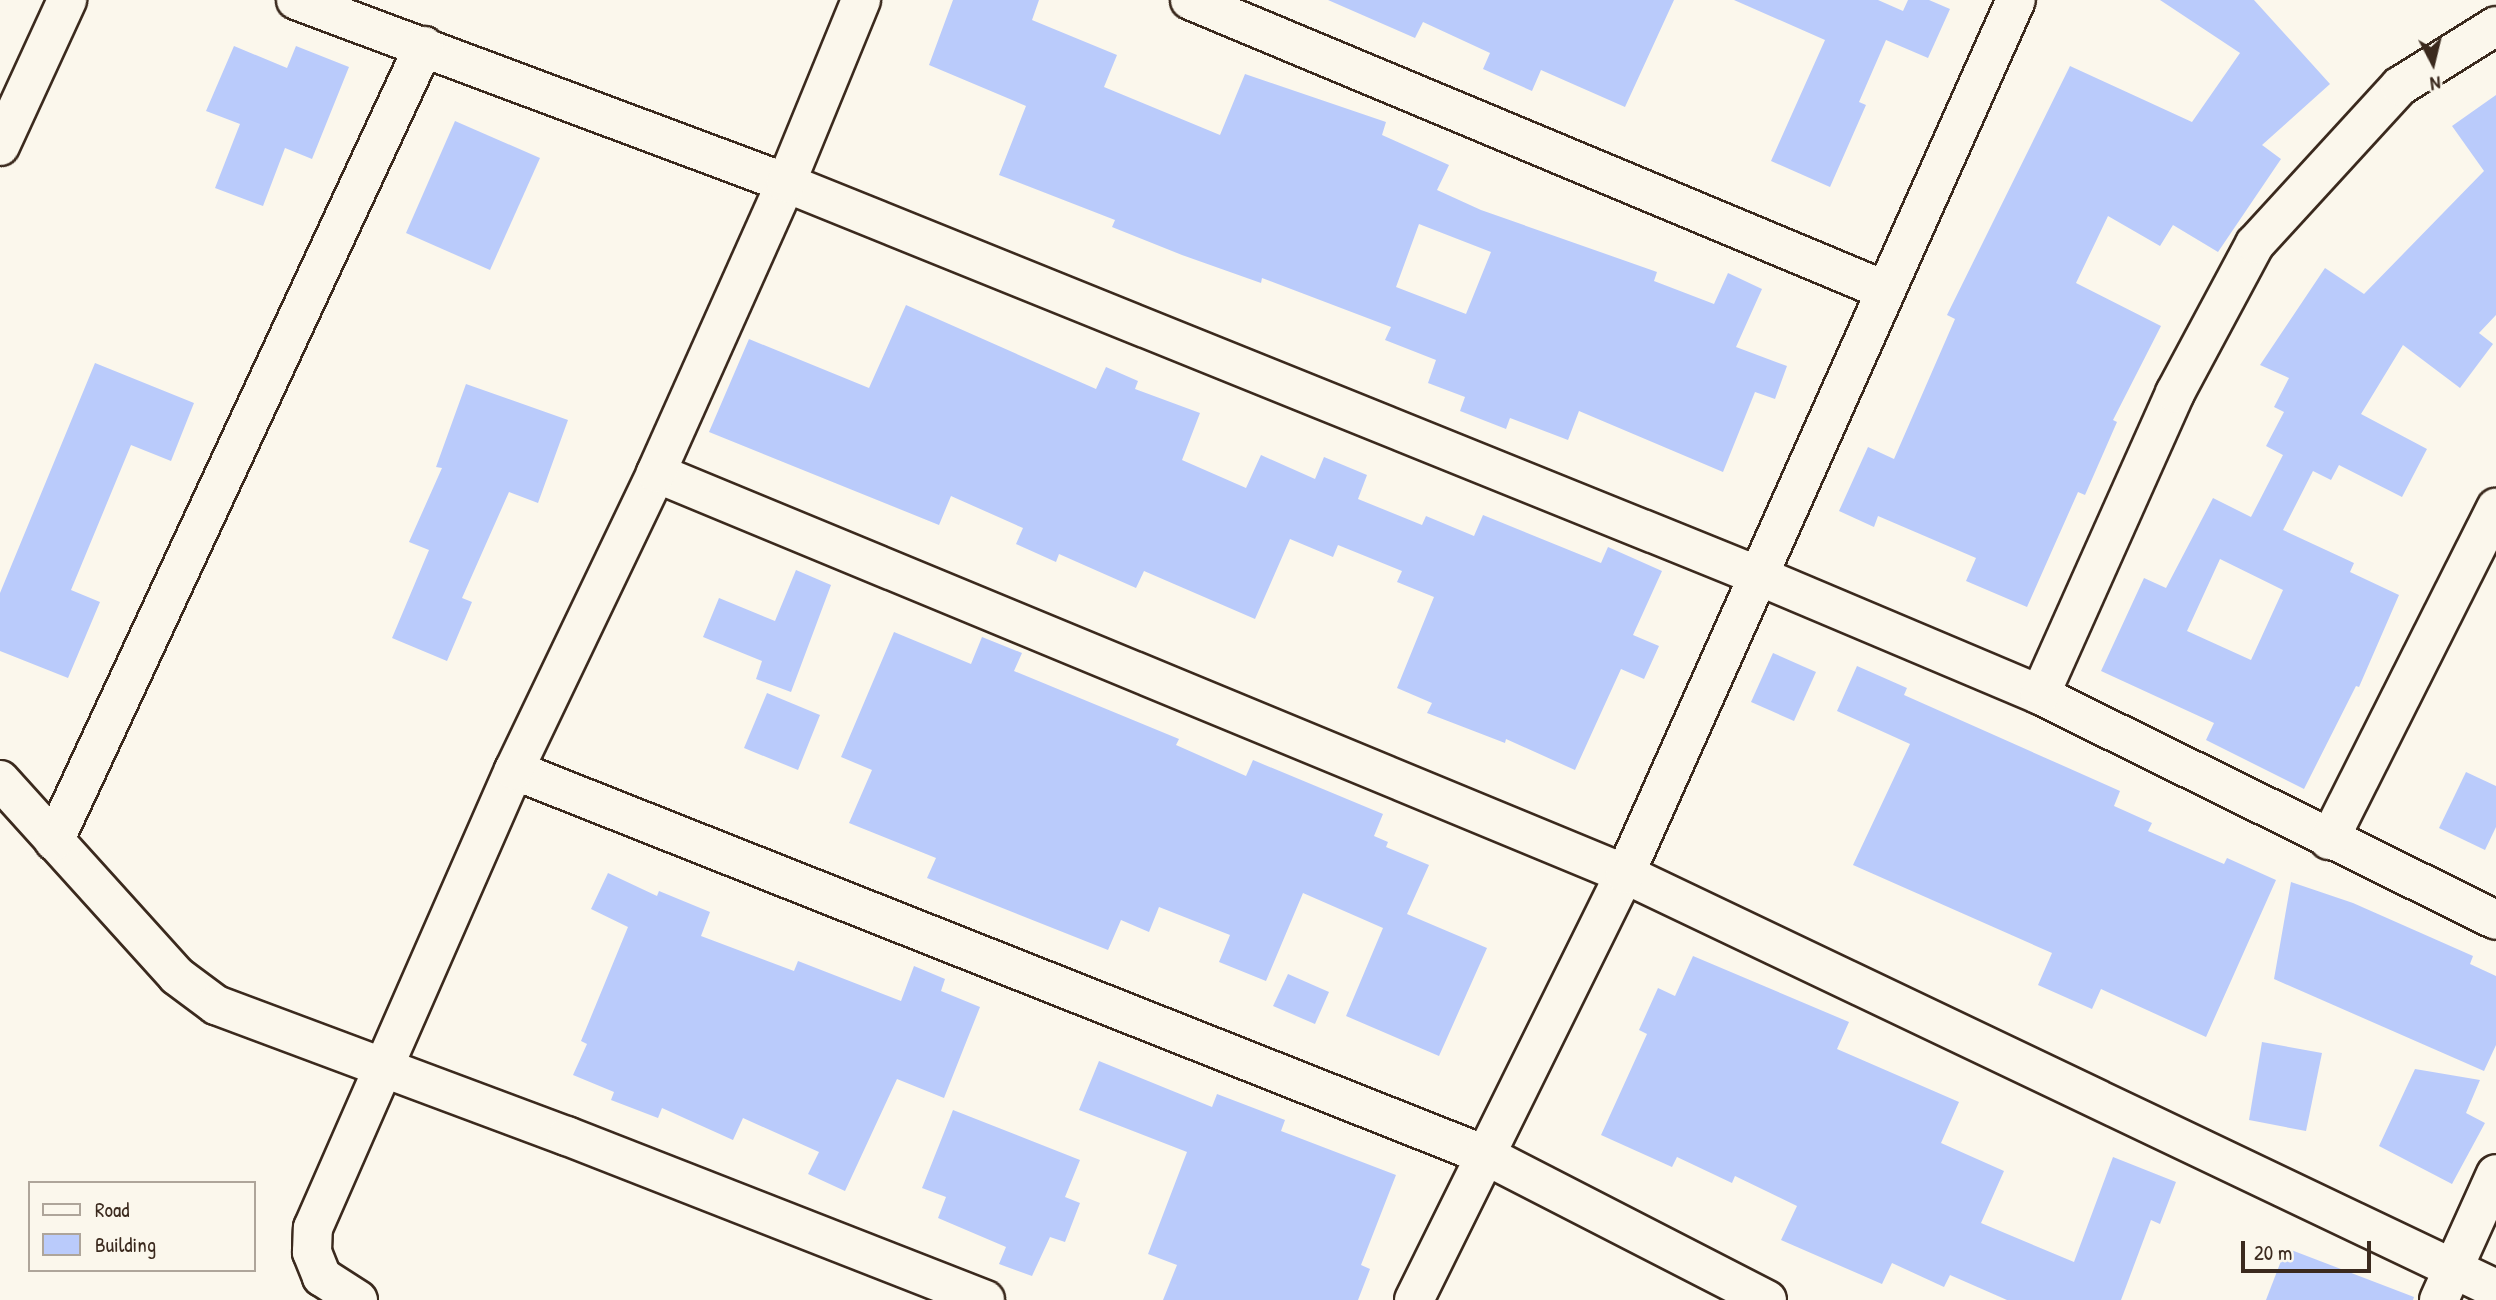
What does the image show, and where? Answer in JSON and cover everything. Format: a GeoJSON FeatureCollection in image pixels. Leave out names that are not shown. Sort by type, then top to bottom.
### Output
{"type":"FeatureCollection","features":[{"type":"Feature","properties":{"kind":"street"},"geometry":{"type":"LineString","coordinates":[[0,146],[66,0]]}},
{"type":"Feature","properties":{"kind":"street"},"geometry":{"type":"LineString","coordinates":[[296,0],[786,183],[1761,578],[2039,695],[2329,841],[2496,920]]}},
{"type":"Feature","properties":{"kind":"street"},"geometry":{"type":"LineString","coordinates":[[358,1300],[322,1277],[312,1252],[313,1228],[514,770],[656,473],[786,183],[861,0]]}},
{"type":"Feature","properties":{"kind":"street"},"geometry":{"type":"LineString","coordinates":[[1190,0],[1884,290]]}},
{"type":"Feature","properties":{"kind":"street"},"geometry":{"type":"LineString","coordinates":[[1414,1300],[1625,874],[1761,578],[2009,2]]}},
{"type":"Feature","properties":{"kind":"street"},"geometry":{"type":"LineString","coordinates":[[2039,695],[2175,393],[2255,244],[2400,86],[2496,26]]}},
{"type":"Feature","properties":{"kind":"street"},"geometry":{"type":"LineString","coordinates":[[54,841],[424,46]]}},
{"type":"Feature","properties":{"kind":"street"},"geometry":{"type":"LineString","coordinates":[[656,473],[1625,874],[2446,1283],[2496,1289]]}},
{"type":"Feature","properties":{"kind":"street"},"geometry":{"type":"LineString","coordinates":[[2329,841],[2496,508]]}},
{"type":"Feature","properties":{"kind":"street"},"geometry":{"type":"LineString","coordinates":[[514,770],[1485,1155],[1767,1300]]}},
{"type":"Feature","properties":{"kind":"street"},"geometry":{"type":"LineString","coordinates":[[0,780],[177,976],[216,1005],[985,1300]]}},
{"type":"Feature","properties":{"kind":"street"},"geometry":{"type":"LineString","coordinates":[[2446,1283],[2496,1174]]}},
{"type":"Feature","properties":{"kind":"building"},"geometry":{"type":"Polygon","coordinates":[[[953,0],[1039,0],[1032,20],[1117,55],[1104,87],[1220,135],[1245,74],[1386,122],[1382,135],[1449,165],[1437,190],[1481,210],[1657,272],[1654,281],[1714,304],[1728,273],[1762,289],[1736,347],[1787,366],[1775,399],[1755,392],[1723,472],[1579,411],[1568,440],[1510,418],[1506,429],[1460,411],[1465,397],[1428,383],[1436,360],[1385,340],[1391,327],[1262,278],[1261,283],[1182,255],[1112,227],[1115,220],[999,175],[1026,106],[929,65],[953,0]],[[1419,224],[1396,287],[1466,314],[1491,252],[1419,224]]]}},
{"type":"Feature","properties":{"kind":"building"},"geometry":{"type":"Polygon","coordinates":[[[1328,0],[1674,0],[1625,107],[1541,70],[1532,91],[1483,69],[1490,53],[1423,22],[1415,38],[1328,0]]]}},
{"type":"Feature","properties":{"kind":"building"},"geometry":{"type":"Polygon","coordinates":[[[1734,0],[1878,0],[1903,11],[1908,0],[1929,0],[1950,9],[1928,58],[1886,40],[1859,102],[1866,105],[1830,187],[1771,161],[1825,40],[1734,0]]]}},
{"type":"Feature","properties":{"kind":"building"},"geometry":{"type":"Polygon","coordinates":[[[2160,0],[2254,0],[2330,84],[2262,145],[2281,159],[2218,252],[2173,225],[2160,246],[2108,216],[2076,283],[2161,326],[2113,420],[2117,422],[2085,495],[2078,492],[2027,607],[1966,581],[1976,558],[1878,516],[1874,527],[1839,511],[1868,447],[1894,459],[1955,319],[1947,315],[2070,66],[2192,122],[2240,53],[2160,0]]]}},
{"type":"Feature","properties":{"kind":"building"},"geometry":{"type":"Polygon","coordinates":[[[234,46],[287,68],[296,46],[349,67],[312,159],[285,148],[263,206],[215,188],[240,124],[206,111],[234,46]]]}},
{"type":"Feature","properties":{"kind":"building"},"geometry":{"type":"Polygon","coordinates":[[[2496,95],[2496,315],[2479,333],[2493,344],[2460,388],[2403,345],[2361,414],[2427,449],[2402,497],[2339,465],[2331,480],[2313,471],[2283,530],[2354,563],[2350,572],[2399,595],[2359,687],[2356,686],[2304,789],[2206,740],[2214,723],[2101,671],[2144,578],[2166,588],[2213,498],[2251,517],[2283,455],[2266,446],[2284,412],[2274,407],[2289,378],[2260,365],[2325,268],[2364,294],[2484,171],[2452,126],[2496,95]],[[2220,559],[2187,631],[2251,660],[2283,590],[2220,559]]]}},
{"type":"Feature","properties":{"kind":"building"},"geometry":{"type":"Polygon","coordinates":[[[455,121],[540,158],[490,270],[406,233],[455,121]]]}},
{"type":"Feature","properties":{"kind":"building"},"geometry":{"type":"Polygon","coordinates":[[[906,305],[1096,389],[1106,367],[1138,381],[1135,389],[1200,413],[1182,460],[1246,488],[1261,455],[1315,479],[1324,457],[1367,475],[1358,499],[1422,525],[1426,516],[1474,536],[1483,515],[1601,563],[1608,547],[1662,571],[1633,635],[1659,646],[1644,679],[1621,669],[1575,770],[1506,739],[1505,743],[1427,713],[1432,703],[1397,688],[1434,597],[1397,582],[1402,571],[1338,545],[1333,557],[1290,539],[1255,619],[1144,571],[1136,588],[1059,554],[1056,562],[1016,544],[1023,528],[951,496],[939,525],[709,432],[749,339],[869,388],[906,305]]]}},
{"type":"Feature","properties":{"kind":"building"},"geometry":{"type":"Polygon","coordinates":[[[95,363],[194,403],[171,461],[131,445],[71,590],[100,602],[68,678],[0,651],[0,593],[95,363]]]}},
{"type":"Feature","properties":{"kind":"building"},"geometry":{"type":"Polygon","coordinates":[[[466,384],[568,420],[538,503],[509,492],[462,598],[472,602],[447,661],[392,638],[429,550],[409,542],[442,468],[436,467],[466,384]]]}},
{"type":"Feature","properties":{"kind":"building"},"geometry":{"type":"Polygon","coordinates":[[[796,570],[831,585],[791,692],[756,679],[762,661],[703,637],[719,598],[775,621],[796,570]]]}},
{"type":"Feature","properties":{"kind":"building"},"geometry":{"type":"Polygon","coordinates":[[[894,632],[971,664],[982,637],[1022,653],[1014,671],[1179,739],[1176,745],[1246,776],[1253,760],[1383,814],[1374,836],[1388,842],[1386,847],[1429,865],[1407,914],[1487,948],[1439,1056],[1346,1016],[1383,928],[1303,893],[1266,981],[1219,962],[1230,935],[1159,907],[1149,932],[1121,920],[1108,950],[927,878],[936,858],[849,823],[872,770],[841,757],[894,632]]]}},
{"type":"Feature","properties":{"kind":"building"},"geometry":{"type":"Polygon","coordinates":[[[1773,653],[1816,672],[1794,721],[1751,702],[1773,653]]]}},
{"type":"Feature","properties":{"kind":"building"},"geometry":{"type":"Polygon","coordinates":[[[1857,666],[1907,688],[1904,695],[2120,791],[2114,806],[2152,823],[2148,831],[2224,864],[2227,858],[2276,880],[2206,1037],[2101,989],[2092,1009],[2038,985],[2052,953],[1853,865],[1910,744],[1837,711],[1857,666]]]}},
{"type":"Feature","properties":{"kind":"building"},"geometry":{"type":"Polygon","coordinates":[[[767,693],[820,715],[798,770],[744,748],[767,693]]]}},
{"type":"Feature","properties":{"kind":"building"},"geometry":{"type":"Polygon","coordinates":[[[2466,772],[2496,786],[2496,827],[2485,850],[2439,828],[2466,772]]]}},
{"type":"Feature","properties":{"kind":"building"},"geometry":{"type":"Polygon","coordinates":[[[608,873],[657,896],[659,891],[710,912],[701,936],[794,971],[798,961],[901,1001],[914,966],[945,979],[941,991],[980,1007],[944,1098],[897,1079],[845,1191],[808,1174],[819,1152],[743,1118],[733,1140],[662,1108],[658,1118],[611,1100],[614,1092],[573,1075],[587,1044],[581,1041],[628,927],[591,909],[608,873]]]}},
{"type":"Feature","properties":{"kind":"building"},"geometry":{"type":"Polygon","coordinates":[[[2291,882],[2353,903],[2473,956],[2470,964],[2496,976],[2496,1045],[2484,1071],[2274,979],[2291,882]]]}},
{"type":"Feature","properties":{"kind":"building"},"geometry":{"type":"Polygon","coordinates":[[[1693,956],[1849,1022],[1837,1049],[1959,1102],[1941,1143],[2004,1171],[1981,1223],[2074,1262],[2113,1157],[2176,1182],[2160,1224],[2151,1220],[2121,1300],[2007,1300],[1950,1275],[1944,1287],[1892,1263],[1882,1284],[1781,1240],[1797,1206],[1735,1176],[1732,1183],[1677,1157],[1672,1167],[1601,1135],[1647,1034],[1639,1030],[1658,988],[1675,996],[1693,956]]]}},
{"type":"Feature","properties":{"kind":"building"},"geometry":{"type":"Polygon","coordinates":[[[1288,974],[1329,992],[1315,1024],[1273,1006],[1288,974]]]}},
{"type":"Feature","properties":{"kind":"building"},"geometry":{"type":"Polygon","coordinates":[[[2262,1042],[2322,1053],[2306,1131],[2249,1120],[2262,1042]]]}},
{"type":"Feature","properties":{"kind":"building"},"geometry":{"type":"Polygon","coordinates":[[[1099,1061],[1212,1107],[1217,1094],[1285,1120],[1281,1131],[1396,1175],[1361,1265],[1370,1269],[1358,1300],[1163,1300],[1177,1265],[1148,1254],[1187,1152],[1079,1110],[1099,1061]]]}},
{"type":"Feature","properties":{"kind":"building"},"geometry":{"type":"Polygon","coordinates":[[[2415,1069],[2480,1080],[2466,1113],[2485,1123],[2452,1184],[2379,1146],[2415,1069]]]}},
{"type":"Feature","properties":{"kind":"building"},"geometry":{"type":"Polygon","coordinates":[[[953,1110],[1080,1160],[1065,1197],[1080,1203],[1065,1242],[1050,1237],[1032,1276],[999,1264],[1006,1247],[938,1218],[946,1197],[922,1188],[953,1110]]]}},
{"type":"Feature","properties":{"kind":"building"},"geometry":{"type":"Polygon","coordinates":[[[2286,1248],[2414,1297],[2413,1300],[2266,1300],[2286,1248]]]}}]}
